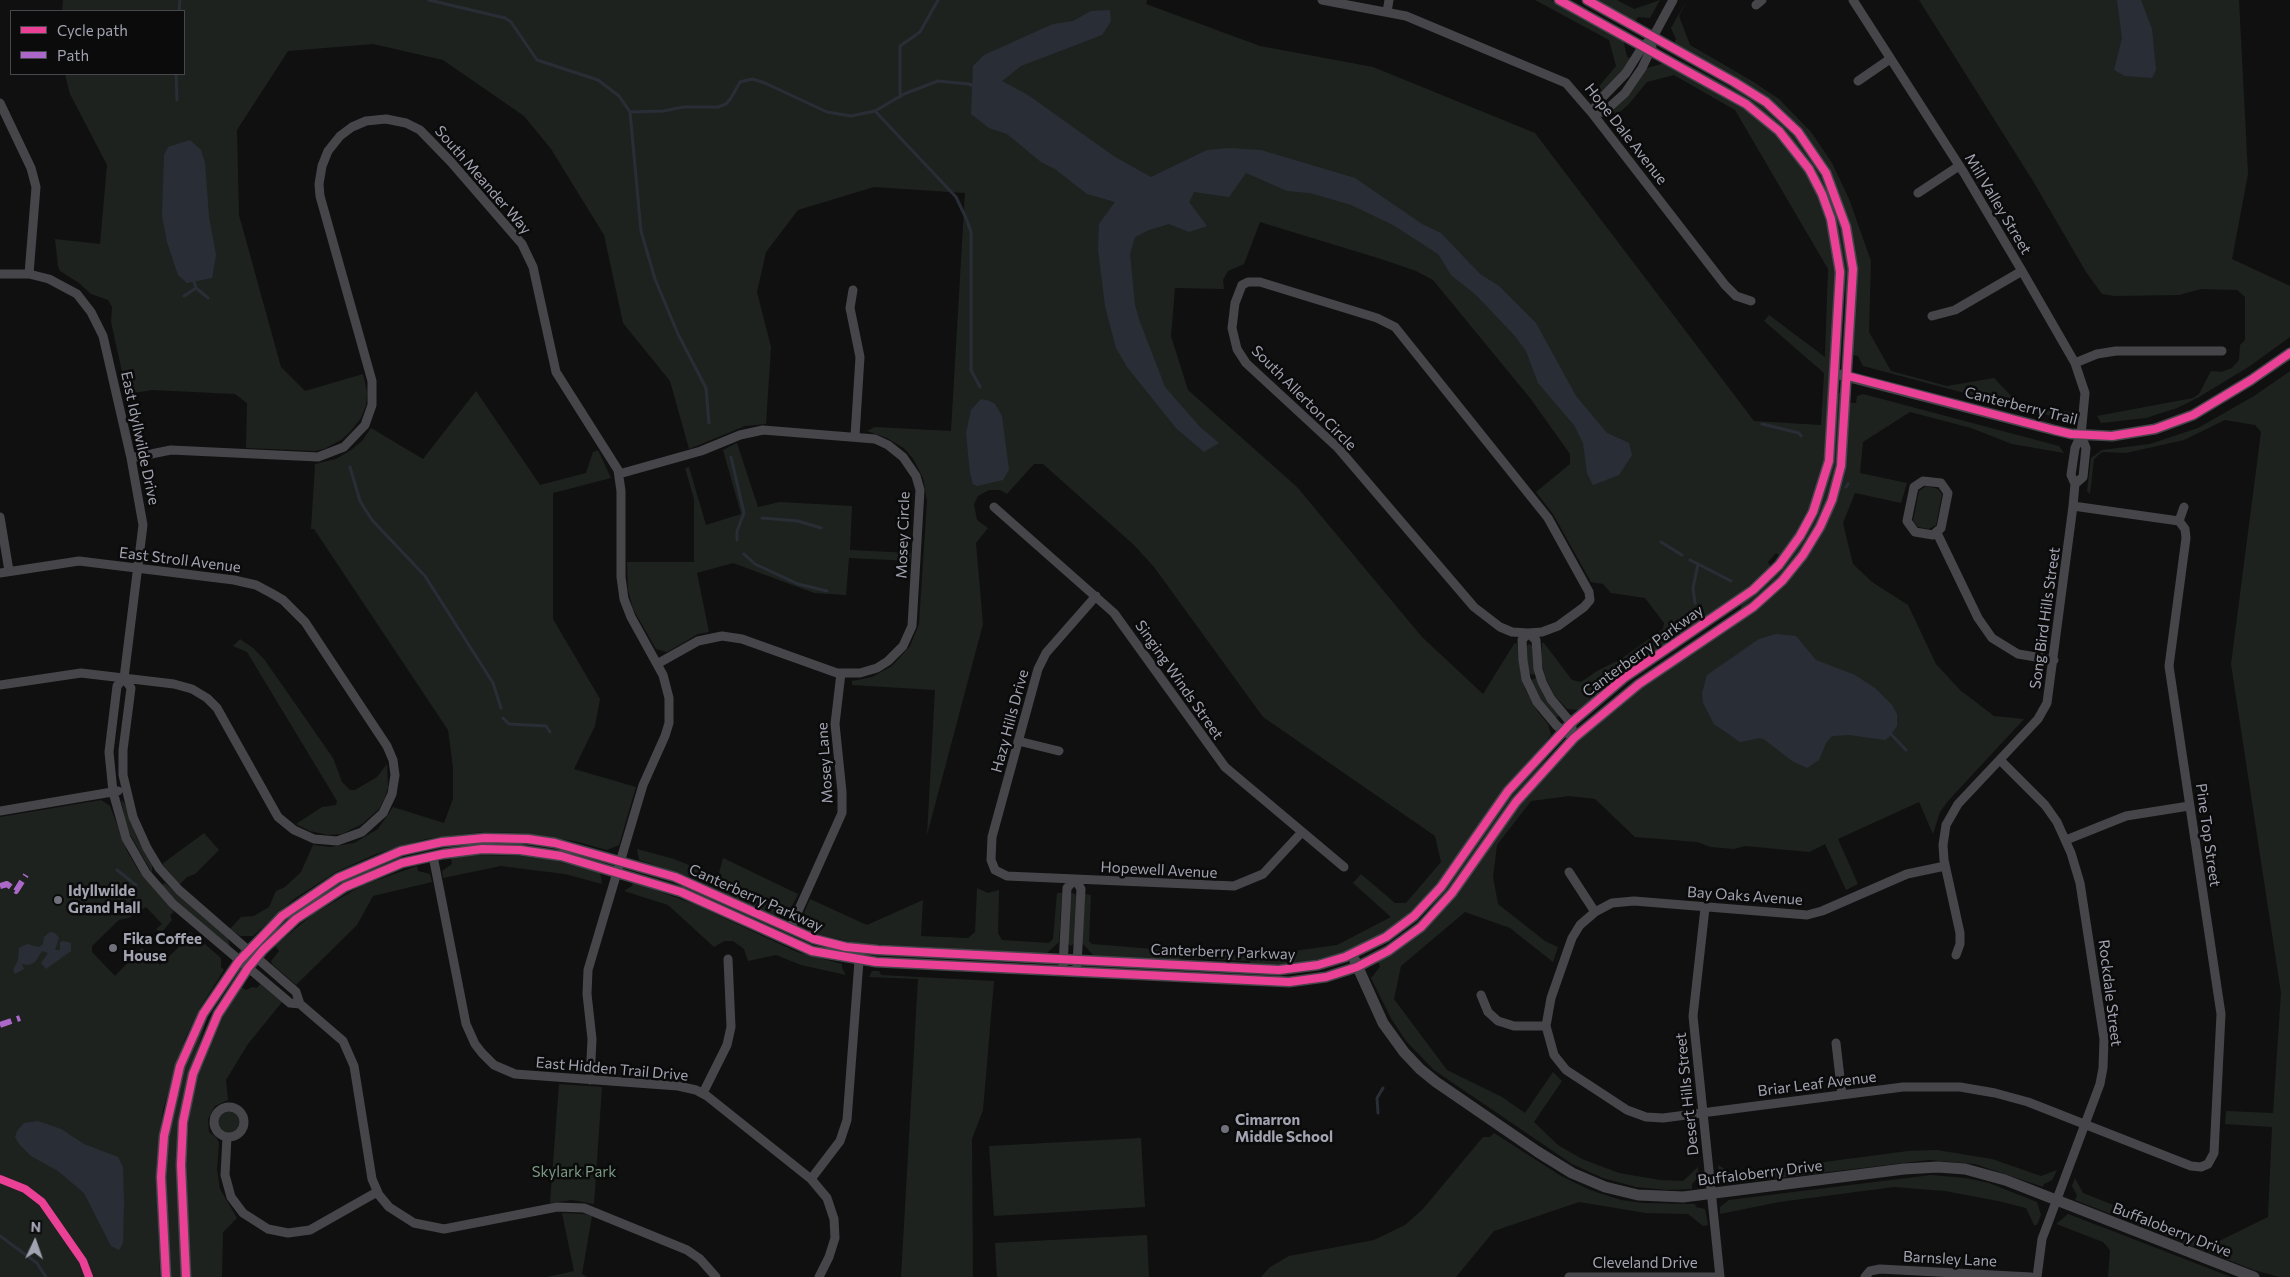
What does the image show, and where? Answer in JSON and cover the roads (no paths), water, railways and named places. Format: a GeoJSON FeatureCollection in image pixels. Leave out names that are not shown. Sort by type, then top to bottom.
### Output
{"type":"FeatureCollection","features":[{"type":"Feature","properties":{"kind":"street","name":"Hope Dale Avenue"},"geometry":{"type":"LineString","coordinates":[[1322,0],[1406,16],[1553,76],[1570,86],[1725,285],[1736,296],[1751,301]]}},
{"type":"Feature","properties":{"kind":"street"},"geometry":{"type":"LineString","coordinates":[[1387,12],[1388,0]]}},
{"type":"Feature","properties":{"kind":"street","name":"Canterberry Parkway"},"geometry":{"type":"LineString","coordinates":[[166,1277],[162,1165],[170,1104],[180,1066],[198,1023],[211,999],[252,954],[277,920],[322,887],[368,864],[416,847],[469,839],[508,838],[555,843],[621,860],[694,885],[790,929],[824,942],[854,948],[1279,970],[1318,965],[1352,954],[1386,937],[1425,905],[1446,879],[1501,800],[1529,766],[1571,723],[1624,678],[1753,590],[1786,557],[1813,512],[1824,480],[1830,450],[1840,280],[1839,259],[1831,219],[1814,178],[1786,138],[1763,116],[1729,94],[1559,0]]}},
{"type":"Feature","properties":{"kind":"street","name":"Canterberry Parkway"},"geometry":{"type":"LineString","coordinates":[[252,954],[334,893],[389,868],[433,856],[482,849],[520,850],[561,856],[618,872],[681,892],[800,946],[824,954],[859,961],[1281,983],[1319,978],[1357,967],[1396,946],[1434,914],[1452,893],[1516,802],[1574,738],[1639,684],[1753,607],[1775,588],[1797,564],[1820,527],[1835,492],[1842,457],[1848,376],[1852,254],[1841,209],[1822,167],[1798,132],[1771,106],[1739,85],[1586,0]]}},
{"type":"Feature","properties":{"kind":"street"},"geometry":{"type":"LineString","coordinates":[[1592,113],[1597,103],[1647,48],[1673,0]]}},
{"type":"Feature","properties":{"kind":"street","name":"Mill Valley Street"},"geometry":{"type":"LineString","coordinates":[[1853,0],[1959,166],[2075,363],[2085,393],[2082,435]]}},
{"type":"Feature","properties":{"kind":"street"},"geometry":{"type":"LineString","coordinates":[[1858,81],[1890,59]]}},
{"type":"Feature","properties":{"kind":"street"},"geometry":{"type":"LineString","coordinates":[[0,103],[31,168],[36,187],[29,274]]}},
{"type":"Feature","properties":{"kind":"street","name":"South Meander Way"},"geometry":{"type":"LineString","coordinates":[[131,458],[171,450],[318,456],[344,448],[361,431],[368,420],[372,406],[372,381],[320,196],[319,179],[328,151],[340,136],[361,123],[380,119],[406,123],[425,134],[525,248],[535,275],[559,378],[612,458],[619,474],[624,599],[631,617],[668,687],[669,722],[665,736],[643,785],[587,976],[592,1039],[590,1080]]}},
{"type":"Feature","properties":{"kind":"street"},"geometry":{"type":"LineString","coordinates":[[0,129],[10,124]]}},
{"type":"Feature","properties":{"kind":"street"},"geometry":{"type":"LineString","coordinates":[[1918,193],[1959,166]]}},
{"type":"Feature","properties":{"kind":"street"},"geometry":{"type":"LineString","coordinates":[[1932,316],[1955,310],[2022,271]]}},
{"type":"Feature","properties":{"kind":"street","name":"East Idyllwilde Drive"},"geometry":{"type":"LineString","coordinates":[[0,274],[29,274],[55,281],[77,294],[98,323],[131,458],[142,514],[138,568],[124,678],[117,686],[110,737],[109,765],[112,792],[123,832],[146,873],[173,904],[290,1003],[300,1004]]}},
{"type":"Feature","properties":{"kind":"street","name":"South Allerton Circle"},"geometry":{"type":"LineString","coordinates":[[1248,282],[1260,282],[1369,315],[1388,323],[1403,335],[1550,522],[1589,592],[1590,600],[1588,604],[1562,622],[1548,630],[1528,633],[1503,628],[1474,607],[1338,448],[1246,363],[1237,349],[1232,328],[1234,303],[1242,285],[1248,282]]}},
{"type":"Feature","properties":{"kind":"street"},"geometry":{"type":"LineString","coordinates":[[853,290],[850,308],[860,357],[855,436]]}},
{"type":"Feature","properties":{"kind":"street"},"geometry":{"type":"LineString","coordinates":[[2075,363],[2109,352],[2222,352]]}},
{"type":"Feature","properties":{"kind":"street","name":"Canterberry Trail"},"geometry":{"type":"LineString","coordinates":[[1835,374],[2046,428],[2082,435],[2135,433],[2182,419],[2230,393],[2290,353]]}},
{"type":"Feature","properties":{"kind":"street","name":"Mosey Circle"},"geometry":{"type":"LineString","coordinates":[[619,474],[702,452],[753,431],[855,436],[881,442],[894,449],[906,460],[918,483],[920,514],[914,616],[910,632],[899,651],[882,665],[860,673],[841,673],[728,636],[717,636],[698,641],[657,664]]}},
{"type":"Feature","properties":{"kind":"street","name":"Song Bird Hills Street"},"geometry":{"type":"LineString","coordinates":[[1956,955],[1960,944],[1960,933],[1945,866],[1943,838],[1949,816],[2044,709],[2050,692],[2075,484],[2083,477],[2086,448],[2082,435]]}},
{"type":"Feature","properties":{"kind":"street"},"geometry":{"type":"LineString","coordinates":[[1923,481],[1941,483],[1948,494],[1941,528],[1937,532],[1928,535],[1915,532],[1907,521],[1914,487],[1923,481]]}},
{"type":"Feature","properties":{"kind":"street"},"geometry":{"type":"LineString","coordinates":[[2073,506],[2179,521],[2184,507]]}},
{"type":"Feature","properties":{"kind":"street","name":"Singing Winds Street"},"geometry":{"type":"LineString","coordinates":[[994,507],[1096,596],[1119,619],[1225,767],[1344,867]]}},
{"type":"Feature","properties":{"kind":"street"},"geometry":{"type":"LineString","coordinates":[[0,517],[5,572]]}},
{"type":"Feature","properties":{"kind":"street","name":"Pine Top Street"},"geometry":{"type":"LineString","coordinates":[[2179,521],[2184,526],[2186,538],[2170,666],[2221,1022],[2214,1153],[2211,1161],[2204,1166]]}},
{"type":"Feature","properties":{"kind":"street"},"geometry":{"type":"LineString","coordinates":[[1937,532],[1978,618],[1992,638],[2018,654],[2054,660]]}},
{"type":"Feature","properties":{"kind":"street","name":"East Stroll Avenue"},"geometry":{"type":"LineString","coordinates":[[5,572],[72,561],[138,568],[250,584],[277,596],[305,622],[389,750],[394,764],[394,784],[383,813],[366,829],[346,839],[325,841],[302,835],[289,827],[276,813],[221,715],[207,698],[180,685],[124,678]]}},
{"type":"Feature","properties":{"kind":"street","name":"Hazy Hills Drive"},"geometry":{"type":"LineString","coordinates":[[992,874],[992,836],[1036,674],[1044,656],[1096,596]]}},
{"type":"Feature","properties":{"kind":"street"},"geometry":{"type":"LineString","coordinates":[[1528,633],[1536,640],[1538,669],[1548,694],[1571,723],[1574,738],[1563,731],[1540,707],[1526,679],[1522,640],[1528,633]]}},
{"type":"Feature","properties":{"kind":"street"},"geometry":{"type":"LineString","coordinates":[[0,685],[74,673],[124,678]]}},
{"type":"Feature","properties":{"kind":"street","name":"Mosey Lane"},"geometry":{"type":"LineString","coordinates":[[790,929],[842,813],[835,724],[841,673]]}},
{"type":"Feature","properties":{"kind":"street","name":"East Idyllwilde Drive"},"geometry":{"type":"LineString","coordinates":[[124,678],[130,688],[123,750],[126,789],[139,833],[159,868],[185,896],[296,992],[300,1004],[339,1036],[351,1056],[368,1165],[377,1192],[389,1207],[414,1223],[435,1229],[454,1228],[557,1207],[590,1209],[687,1250],[705,1264],[716,1277]]}},
{"type":"Feature","properties":{"kind":"street"},"geometry":{"type":"LineString","coordinates":[[1018,741],[1059,751]]}},
{"type":"Feature","properties":{"kind":"street","name":"Rockdale Street"},"geometry":{"type":"LineString","coordinates":[[2000,760],[2040,798],[2066,840],[2080,883],[2103,1031],[2102,1075],[2040,1244],[2037,1277]]}},
{"type":"Feature","properties":{"kind":"street"},"geometry":{"type":"LineString","coordinates":[[0,811],[126,789]]}},
{"type":"Feature","properties":{"kind":"street"},"geometry":{"type":"LineString","coordinates":[[2066,840],[2126,816],[2190,806]]}},
{"type":"Feature","properties":{"kind":"street","name":"Hopewell Avenue"},"geometry":{"type":"LineString","coordinates":[[992,874],[1220,887],[1240,885],[1254,880],[1268,870],[1302,832]]}},
{"type":"Feature","properties":{"kind":"street","name":"East Hidden Trail Drive"},"geometry":{"type":"LineString","coordinates":[[433,856],[466,1024],[478,1049],[494,1065],[515,1074],[678,1086],[703,1093],[811,1179],[830,1203],[835,1224],[833,1248],[819,1277]]}},
{"type":"Feature","properties":{"kind":"street","name":"Bay Oaks Avenue"},"geometry":{"type":"LineString","coordinates":[[1595,912],[1606,905],[1627,901],[1793,915],[1813,914],[1907,874],[1945,866]]}},
{"type":"Feature","properties":{"kind":"street"},"geometry":{"type":"LineString","coordinates":[[1481,995],[1488,1012],[1498,1021],[1514,1026],[1546,1026],[1548,1006],[1572,938],[1580,924],[1595,912],[1569,872]]}},
{"type":"Feature","properties":{"kind":"street"},"geometry":{"type":"LineString","coordinates":[[1062,972],[1067,888],[1075,879],[1081,889],[1076,973]]}},
{"type":"Feature","properties":{"kind":"street","name":"Desert Hills Street"},"geometry":{"type":"LineString","coordinates":[[1705,908],[1693,1009],[1720,1277]]}},
{"type":"Feature","properties":{"kind":"street","name":"Buffaloberry Drive"},"geometry":{"type":"LineString","coordinates":[[1352,954],[1378,1014],[1409,1058],[1436,1082],[1538,1152],[1580,1177],[1620,1192],[1668,1198],[1904,1169],[1938,1167],[1985,1173],[2254,1277]]}},
{"type":"Feature","properties":{"kind":"street"},"geometry":{"type":"LineString","coordinates":[[703,1093],[724,1050],[730,1033],[732,1017],[728,959]]}},
{"type":"Feature","properties":{"kind":"street"},"geometry":{"type":"LineString","coordinates":[[811,1179],[838,1144],[846,1123],[859,961]]}},
{"type":"Feature","properties":{"kind":"street","name":"Canterberry Parkway"},"geometry":{"type":"LineString","coordinates":[[186,1277],[181,1155],[187,1097],[195,1066],[209,1032],[243,964]]}},
{"type":"Feature","properties":{"kind":"street","name":"Briar Leaf Avenue"},"geometry":{"type":"LineString","coordinates":[[1546,1026],[1550,1046],[1559,1064],[1582,1083],[1631,1113],[1658,1118],[1903,1087],[1960,1087],[2012,1097],[2191,1166],[2204,1166]]}},
{"type":"Feature","properties":{"kind":"street"},"geometry":{"type":"LineString","coordinates":[[1836,1043],[1842,1095]]}},
{"type":"Feature","properties":{"kind":"street"},"geometry":{"type":"LineString","coordinates":[[227,1137],[224,1170],[228,1191],[243,1213],[268,1229],[288,1233],[310,1230],[377,1192]]}},
{"type":"Feature","properties":{"kind":"street","name":"Barnsley Lane"},"geometry":{"type":"LineString","coordinates":[[1865,1272],[1880,1269],[2031,1277]]}},
{"type":"Feature","properties":{"kind":"street","name":"Cleveland Drive"},"geometry":{"type":"LineString","coordinates":[[1569,1277],[1720,1277]]}},
{"type":"Feature","properties":{"kind":"waterway"},"geometry":{"type":"LineString","coordinates":[[179,10],[180,0]]}},
{"type":"Feature","properties":{"kind":"waterway"},"geometry":{"type":"LineString","coordinates":[[429,0],[505,18],[511,22],[537,60],[598,80],[619,96],[630,112],[664,111],[683,107],[718,107],[726,104],[740,82],[752,79],[765,83],[827,112],[851,116],[875,111],[904,94],[938,81],[969,84],[976,87]]}},
{"type":"Feature","properties":{"kind":"waterway"},"geometry":{"type":"LineString","coordinates":[[900,97],[900,46],[920,32],[938,0]]}},
{"type":"Feature","properties":{"kind":"waterway"},"geometry":{"type":"LineString","coordinates":[[176,75],[177,100]]}},
{"type":"Feature","properties":{"kind":"waterway"},"geometry":{"type":"LineString","coordinates":[[875,111],[956,197],[966,218],[971,232],[971,370],[980,387]]}},
{"type":"Feature","properties":{"kind":"waterway"},"geometry":{"type":"LineString","coordinates":[[630,112],[641,231],[655,279],[678,334],[706,388],[709,423]]}},
{"type":"Feature","properties":{"kind":"waterway"},"geometry":{"type":"LineString","coordinates":[[184,296],[196,288],[193,279]]}},
{"type":"Feature","properties":{"kind":"waterway"},"geometry":{"type":"LineString","coordinates":[[196,288],[208,298]]}},
{"type":"Feature","properties":{"kind":"waterway"},"geometry":{"type":"LineString","coordinates":[[1762,424],[1799,433],[1801,436]]}},
{"type":"Feature","properties":{"kind":"waterway"},"geometry":{"type":"LineString","coordinates":[[731,457],[744,513],[737,531],[737,540]]}},
{"type":"Feature","properties":{"kind":"waterway"},"geometry":{"type":"LineString","coordinates":[[350,467],[360,501],[372,520],[425,576],[493,683],[501,708]]}},
{"type":"Feature","properties":{"kind":"waterway"},"geometry":{"type":"LineString","coordinates":[[762,518],[798,521],[821,528]]}},
{"type":"Feature","properties":{"kind":"waterway"},"geometry":{"type":"LineString","coordinates":[[1661,542],[1682,555]]}},
{"type":"Feature","properties":{"kind":"waterway"},"geometry":{"type":"LineString","coordinates":[[744,554],[755,564],[798,584],[827,591]]}},
{"type":"Feature","properties":{"kind":"waterway"},"geometry":{"type":"LineString","coordinates":[[1690,560],[1731,581]]}},
{"type":"Feature","properties":{"kind":"waterway"},"geometry":{"type":"LineString","coordinates":[[1695,603],[1693,588],[1698,564]]}},
{"type":"Feature","properties":{"kind":"waterway"},"geometry":{"type":"LineString","coordinates":[[503,718],[509,724],[546,726],[550,732]]}},
{"type":"Feature","properties":{"kind":"waterway"},"geometry":{"type":"LineString","coordinates":[[1889,732],[1906,750]]}},
{"type":"Feature","properties":{"kind":"waterway"},"geometry":{"type":"LineString","coordinates":[[117,870],[131,881]]}},
{"type":"Feature","properties":{"kind":"waterway"},"geometry":{"type":"LineString","coordinates":[[1378,1113],[1377,1098],[1383,1088]]}},
{"type":"Feature","properties":{"kind":"waterway"},"geometry":{"type":"LineString","coordinates":[[0,1236],[37,1263],[46,1277]]}},
{"type":"Feature","properties":{"kind":"place","name":"Idyllwilde Grand Hall"},"geometry":{"type":"Point","coordinates":[58,900]}},
{"type":"Feature","properties":{"kind":"place","name":"Fika Coffee House"},"geometry":{"type":"Point","coordinates":[113,948]}},
{"type":"Feature","properties":{"kind":"place","name":"Cimarron Middle School"},"geometry":{"type":"Point","coordinates":[1225,1129]}},
{"type":"Feature","properties":{"kind":"park label","name":"Skylark Park"},"geometry":{"type":"Point","coordinates":[574,1172]}}]}
